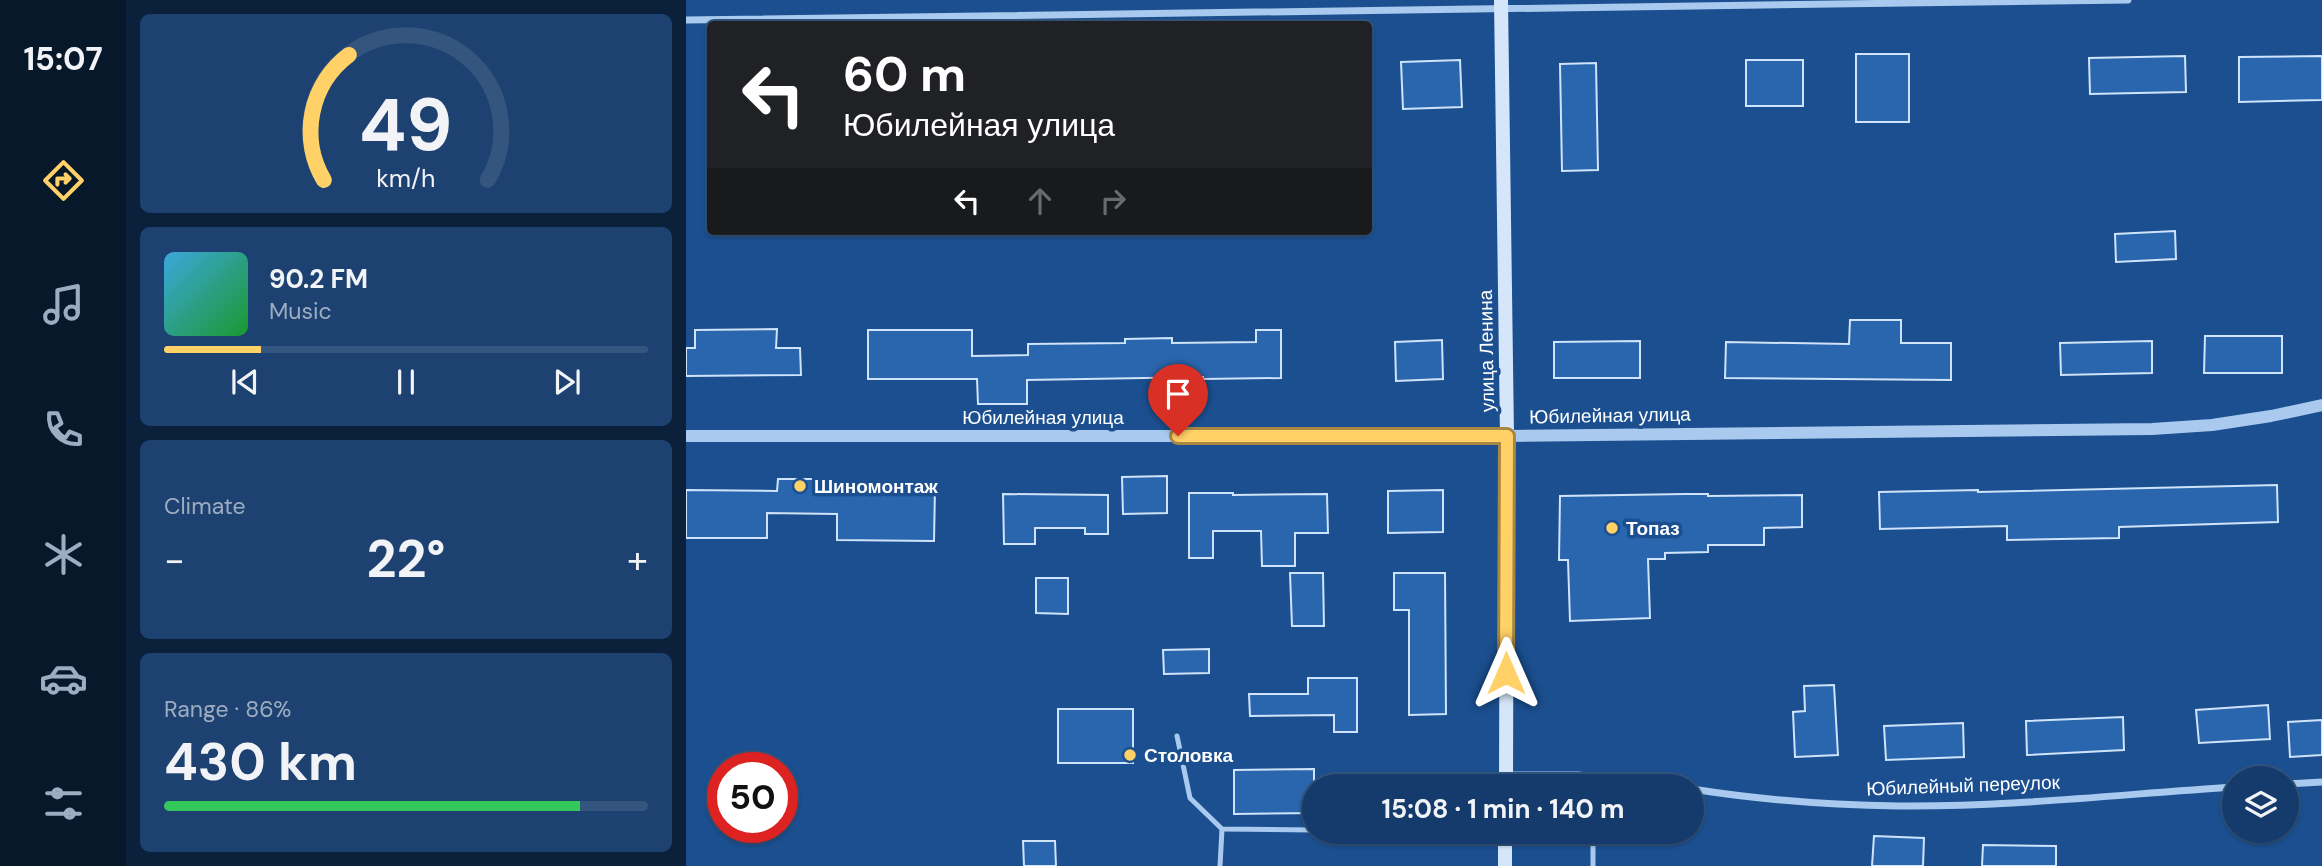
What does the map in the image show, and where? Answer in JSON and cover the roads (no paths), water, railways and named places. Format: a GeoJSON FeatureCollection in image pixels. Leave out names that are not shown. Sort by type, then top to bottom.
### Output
{"type":"FeatureCollection","features":[{"type":"Feature","properties":{"kind":"main road","name":"улица Ленина"},"geometry":{"type":"LineString","coordinates":[[1501,5],[1507,436],[1506,774]]}},
{"type":"Feature","properties":{"kind":"main road"},"geometry":{"type":"LineString","coordinates":[[1505,844],[1505,866]]}},
{"type":"Feature","properties":{"kind":"street"},"geometry":{"type":"LineString","coordinates":[[686,20],[1501,5],[2128,0]]}},
{"type":"Feature","properties":{"kind":"street","name":"Юбилейная улица"},"geometry":{"type":"LineString","coordinates":[[686,436],[1507,436],[2152,429],[2213,425],[2322,405]]}},
{"type":"Feature","properties":{"kind":"street"},"geometry":{"type":"LineString","coordinates":[[2299,783],[2322,782]]}},
{"type":"Feature","properties":{"kind":"street","name":"Юбилейный переулок"},"geometry":{"type":"LineString","coordinates":[[1704,790],[1816,804],[1901,806],[1977,804],[2222,788]]}},
{"type":"Feature","properties":{"kind":"lane"},"geometry":{"type":"LineString","coordinates":[[1177,736],[1190,798],[1222,829],[1302,831]]}},
{"type":"Feature","properties":{"kind":"lane"},"geometry":{"type":"LineString","coordinates":[[1220,866],[1222,829]]}},
{"type":"Feature","properties":{"kind":"lane"},"geometry":{"type":"LineString","coordinates":[[1593,844],[1593,866]]}},
{"type":"Feature","properties":{"kind":"place","name":"Шиномонтаж"},"geometry":{"type":"Point","coordinates":[800,486]}},
{"type":"Feature","properties":{"kind":"place","name":"Топаз"},"geometry":{"type":"Point","coordinates":[1612,528]}},
{"type":"Feature","properties":{"kind":"place","name":"Столовка"},"geometry":{"type":"Point","coordinates":[1130,755]}}]}
